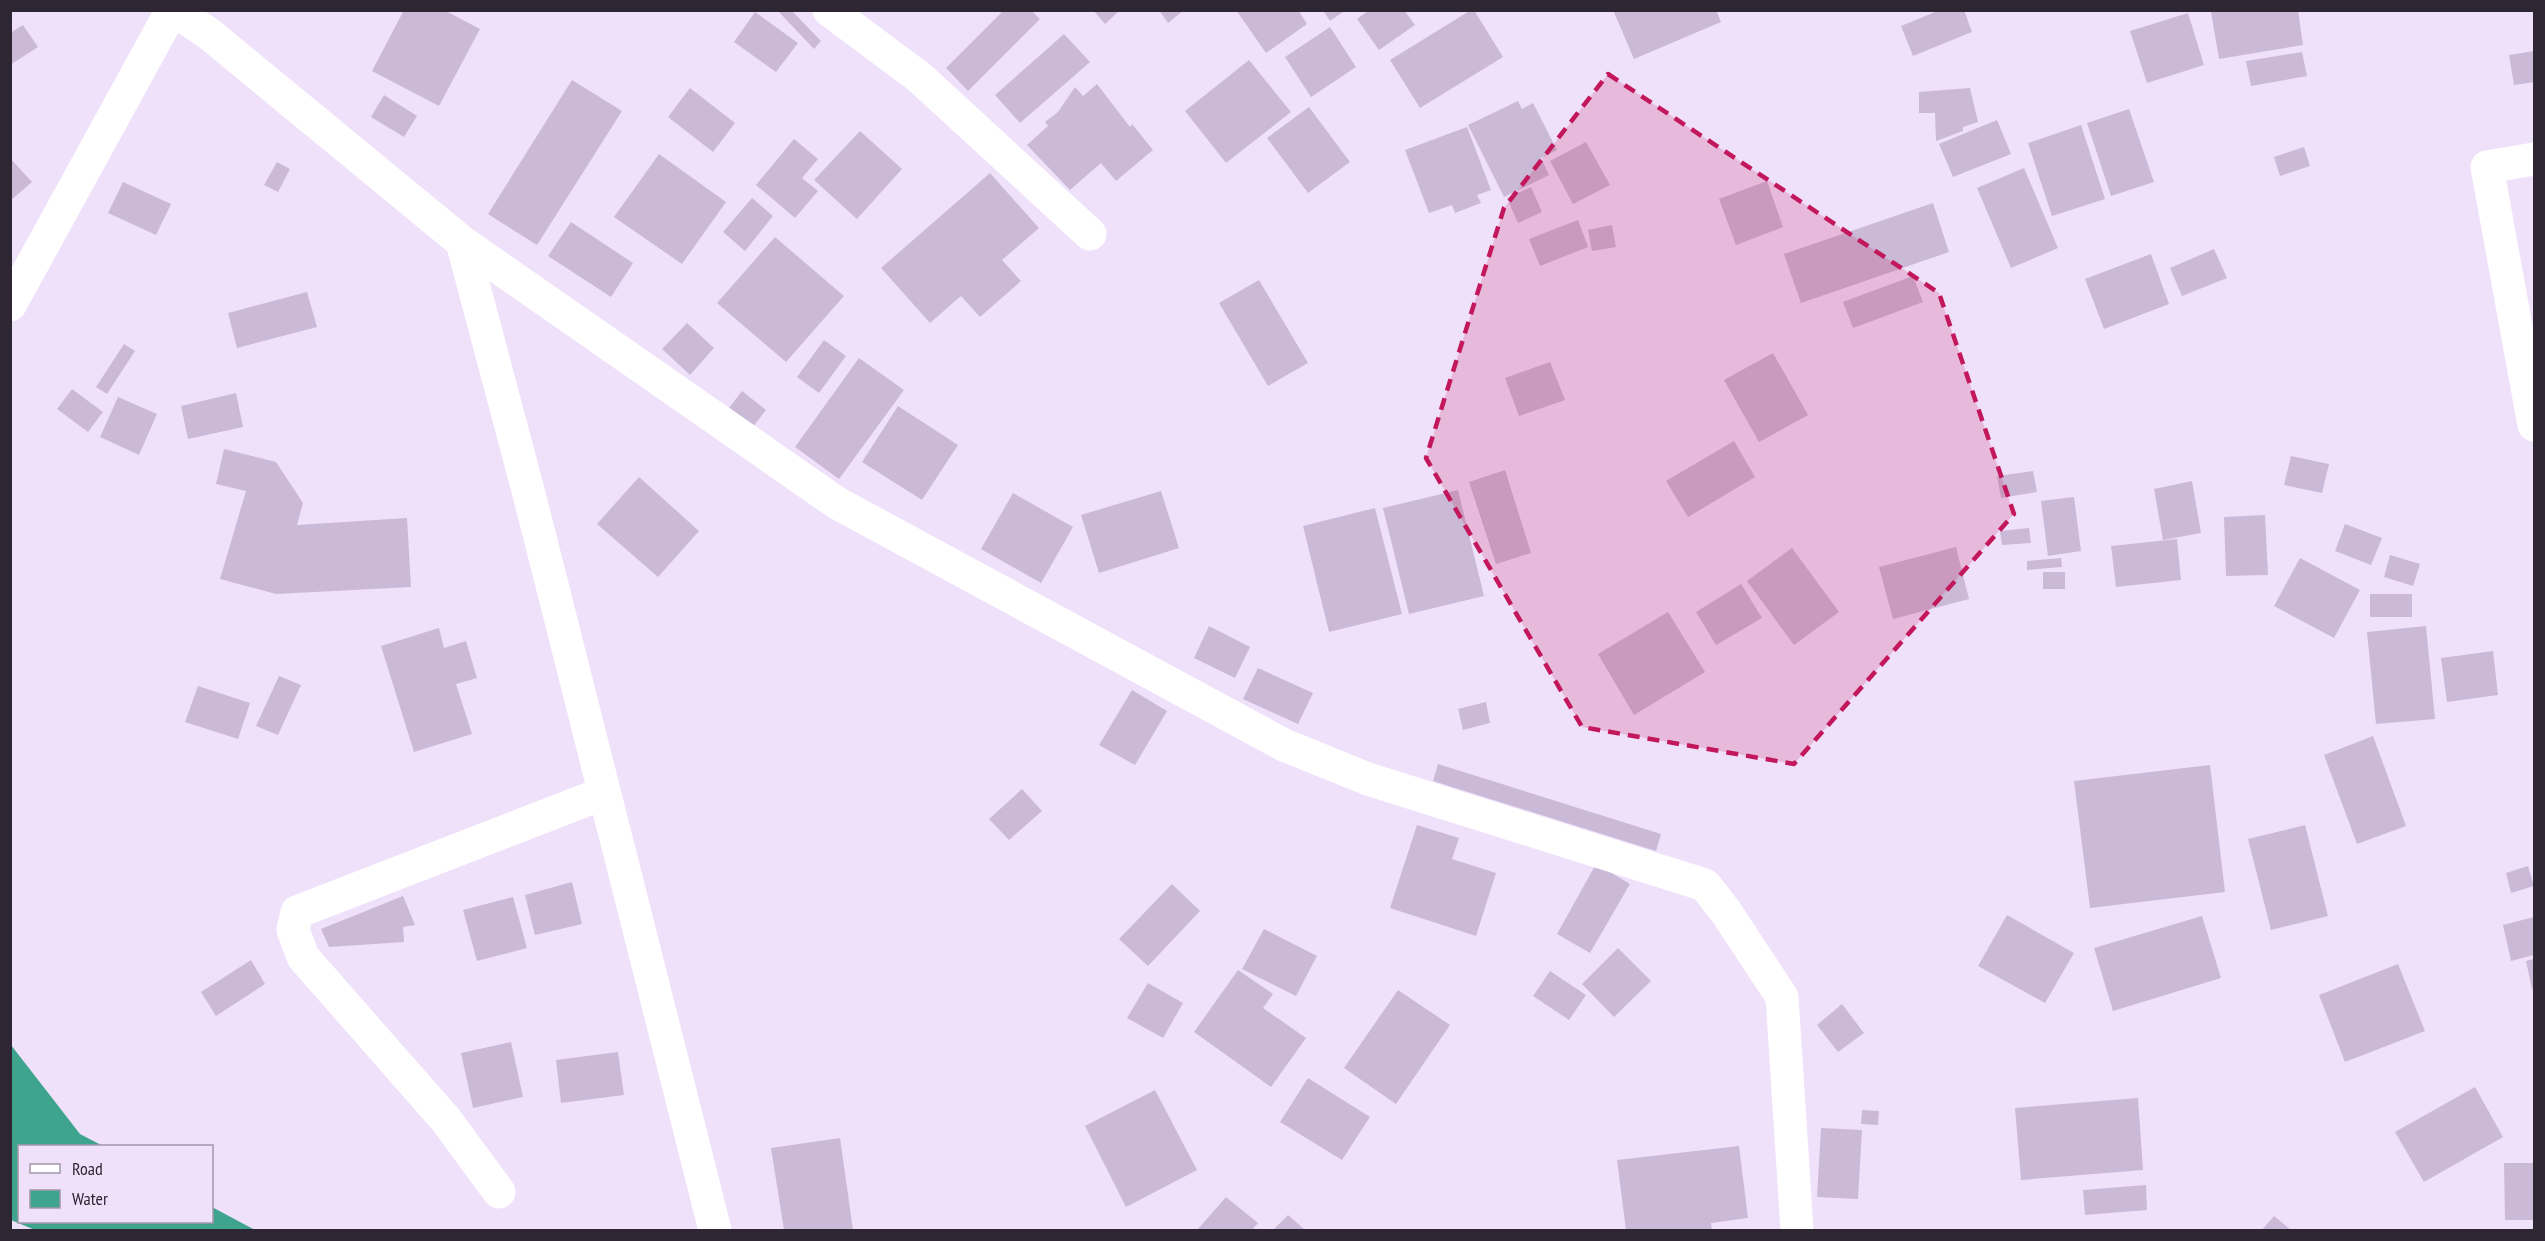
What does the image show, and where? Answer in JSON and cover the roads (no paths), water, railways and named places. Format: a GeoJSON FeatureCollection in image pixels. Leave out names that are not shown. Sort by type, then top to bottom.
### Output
{"type":"FeatureCollection","features":[{"type":"Feature","properties":{"kind":"street"},"geometry":{"type":"LineString","coordinates":[[10,305],[173,10],[208,33],[462,242],[837,503],[1284,745],[1368,779],[1705,885],[1726,912],[1782,997],[1797,1230]]}},
{"type":"Feature","properties":{"kind":"street"},"geometry":{"type":"LineString","coordinates":[[829,10],[919,77],[1090,234]]}},
{"type":"Feature","properties":{"kind":"street"},"geometry":{"type":"LineString","coordinates":[[2535,159],[2487,167],[2535,425]]}},
{"type":"Feature","properties":{"kind":"street"},"geometry":{"type":"LineString","coordinates":[[462,242],[532,505],[715,1230]]}},
{"type":"Feature","properties":{"kind":"street"},"geometry":{"type":"LineString","coordinates":[[499,1192],[447,1120],[303,957],[293,930],[297,912],[604,793]]}},
{"type":"Feature","properties":{"kind":"water"},"geometry":{"type":"Polygon","coordinates":[[[11,1045],[80,1134],[101,1145],[18,1145],[18,1223],[11,1220],[11,1045]]]}},
{"type":"Feature","properties":{"kind":"water"},"geometry":{"type":"Polygon","coordinates":[[[213,1208],[255,1230],[35,1230],[18,1223],[213,1223],[213,1208]]]}}]}
